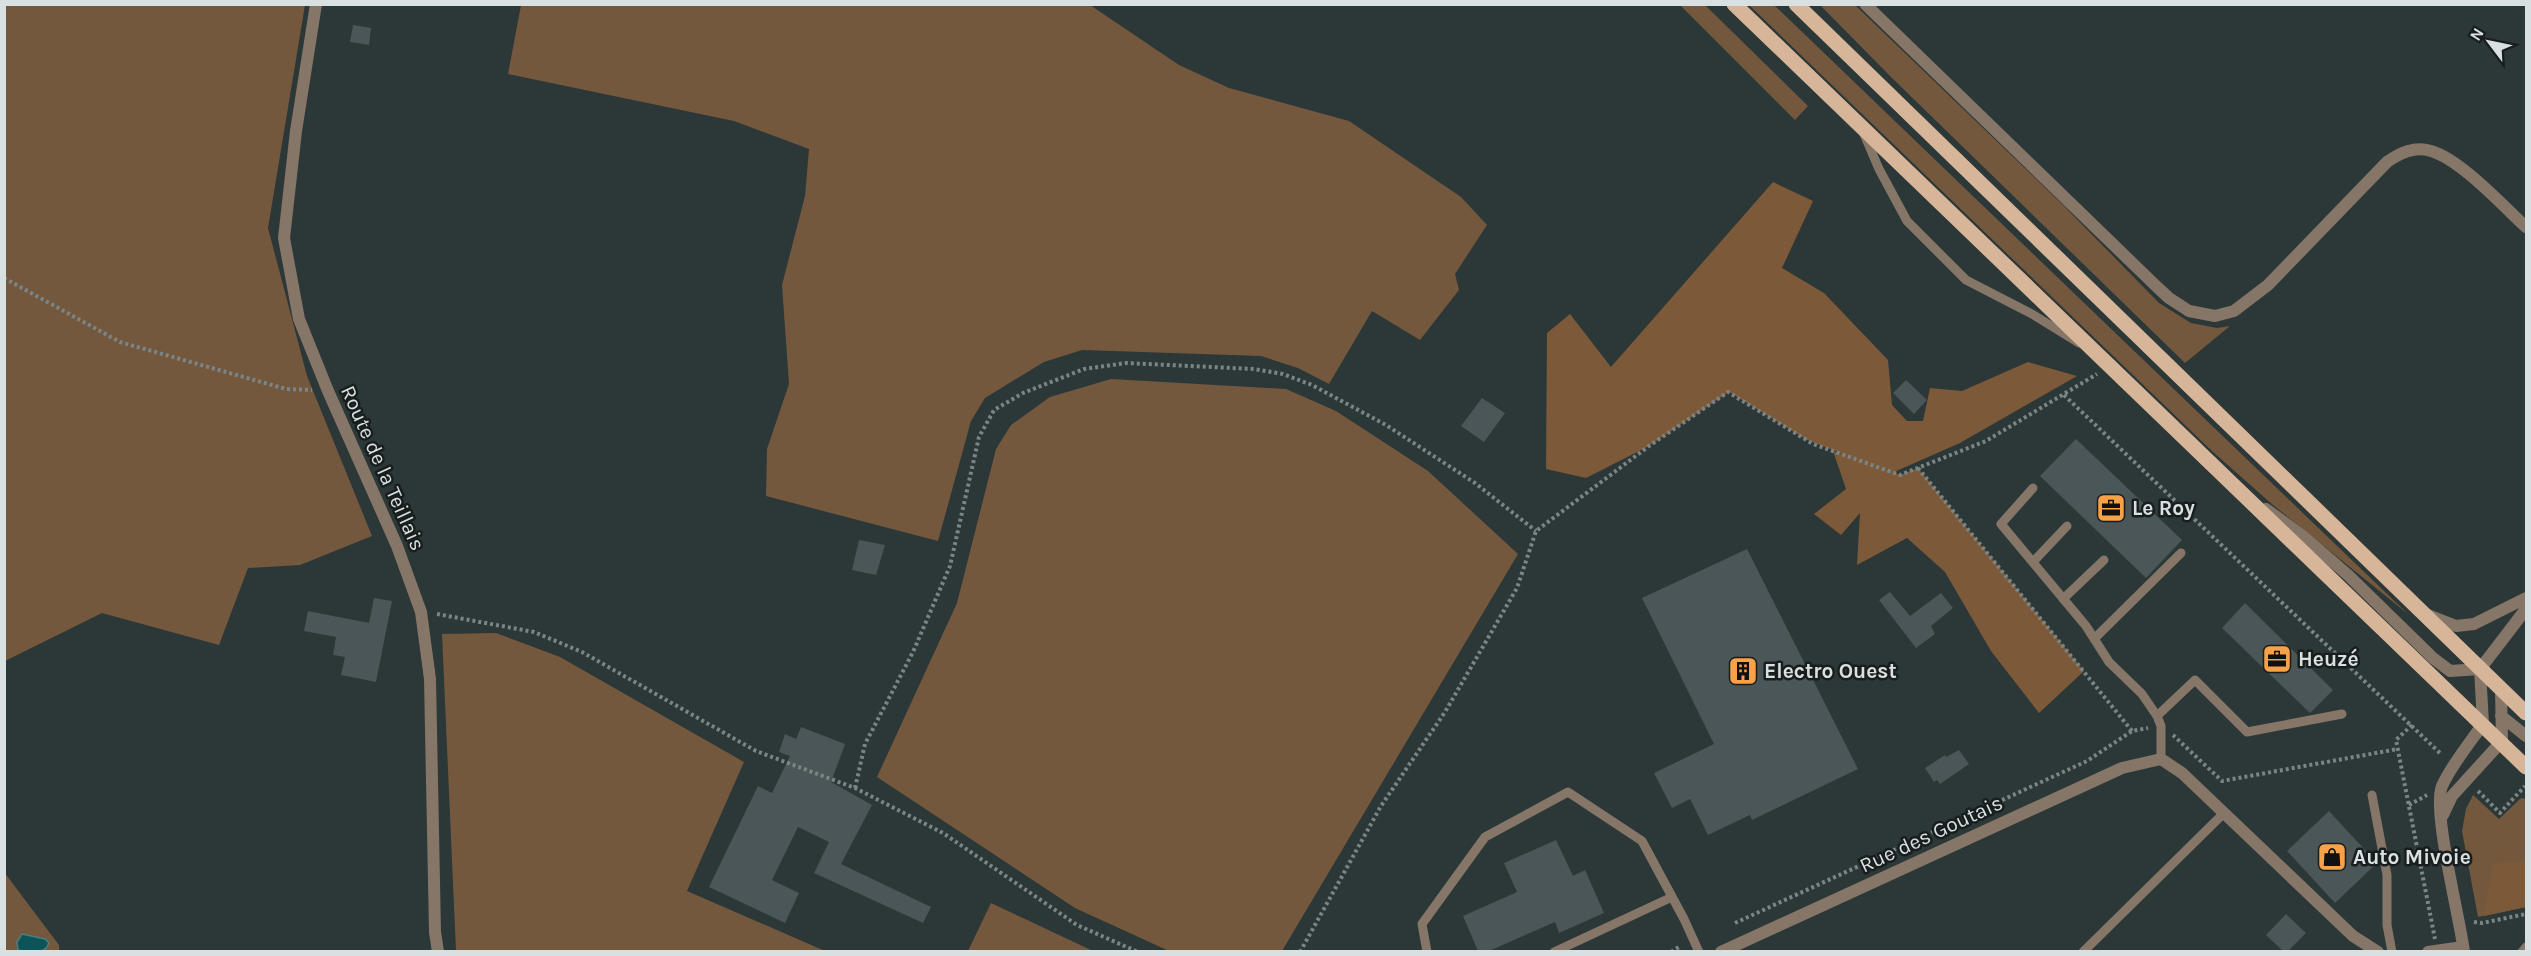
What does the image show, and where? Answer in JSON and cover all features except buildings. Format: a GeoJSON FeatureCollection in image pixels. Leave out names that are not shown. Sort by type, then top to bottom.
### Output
{"type":"FeatureCollection","features":[{"type":"Feature","properties":{"kind":"main road"},"geometry":{"type":"LineString","coordinates":[[1734,4],[2108,367],[2502,741],[2526,767]]}},
{"type":"Feature","properties":{"kind":"main road"},"geometry":{"type":"LineString","coordinates":[[1796,4],[2526,713]]}},
{"type":"Feature","properties":{"kind":"street","name":"Route de la Teillais"},"geometry":{"type":"LineString","coordinates":[[316,4],[296,131],[284,238],[299,319],[328,391],[397,546],[421,612],[430,679],[435,932],[438,951]]}},
{"type":"Feature","properties":{"kind":"street"},"geometry":{"type":"LineString","coordinates":[[1865,4],[2155,285],[2169,298],[2189,311],[2215,316],[2242,307],[2268,285],[2387,162],[2410,150],[2430,150],[2452,161],[2526,227]]}},
{"type":"Feature","properties":{"kind":"street"},"geometry":{"type":"LineString","coordinates":[[2232,484],[2313,544],[2433,658],[2450,671],[2480,669]]}},
{"type":"Feature","properties":{"kind":"street"},"geometry":{"type":"LineString","coordinates":[[2419,610],[2456,626],[2474,624],[2526,598]]}},
{"type":"Feature","properties":{"kind":"street"},"geometry":{"type":"LineString","coordinates":[[2483,724],[2480,669],[2526,609]]}},
{"type":"Feature","properties":{"kind":"street"},"geometry":{"type":"LineString","coordinates":[[2441,819],[2452,796],[2502,741],[2501,689]]}},
{"type":"Feature","properties":{"kind":"street"},"geometry":{"type":"LineString","coordinates":[[2428,951],[2463,949],[2441,819],[2441,789],[2453,766],[2483,724],[2501,716]]}},
{"type":"Feature","properties":{"kind":"street"},"geometry":{"type":"LineString","coordinates":[[2501,716],[2526,735]]}},
{"type":"Feature","properties":{"kind":"street"},"geometry":{"type":"LineString","coordinates":[[2161,759],[2182,773],[2353,936],[2378,951]]}},
{"type":"Feature","properties":{"kind":"street","name":"Rue des Goutais"},"geometry":{"type":"LineString","coordinates":[[1721,951],[2122,768],[2161,759]]}},
{"type":"Feature","properties":{"kind":"lane"},"geometry":{"type":"LineString","coordinates":[[1861,126],[1879,169],[1907,221],[1958,271],[1981,288],[2032,314],[2095,353]]}},
{"type":"Feature","properties":{"kind":"lane"},"geometry":{"type":"LineString","coordinates":[[2033,488],[2001,524],[2064,599],[2109,662],[2142,694],[2159,721],[2161,759]]}},
{"type":"Feature","properties":{"kind":"lane"},"geometry":{"type":"LineString","coordinates":[[2032,562],[2067,525]]}},
{"type":"Feature","properties":{"kind":"lane"},"geometry":{"type":"LineString","coordinates":[[2094,639],[2181,553]]}},
{"type":"Feature","properties":{"kind":"lane"},"geometry":{"type":"LineString","coordinates":[[2064,599],[2104,560]]}},
{"type":"Feature","properties":{"kind":"lane"},"geometry":{"type":"LineString","coordinates":[[2159,721],[2195,680],[2247,732],[2342,714]]}},
{"type":"Feature","properties":{"kind":"lane"},"geometry":{"type":"LineString","coordinates":[[1427,951],[1422,924],[1485,837],[1568,792],[1642,841],[1699,951]]}},
{"type":"Feature","properties":{"kind":"lane"},"geometry":{"type":"LineString","coordinates":[[2372,795],[2387,875],[2387,925],[2392,951]]}},
{"type":"Feature","properties":{"kind":"lane"},"geometry":{"type":"LineString","coordinates":[[2083,951],[2224,813]]}},
{"type":"Feature","properties":{"kind":"lane"},"geometry":{"type":"LineString","coordinates":[[1554,951],[1672,897]]}},
{"type":"Feature","properties":{"kind":"lane"},"geometry":{"type":"LineString","coordinates":[[2522,951],[2526,947]]}},
{"type":"Feature","properties":{"kind":"path"},"geometry":{"type":"LineString","coordinates":[[4,278],[120,342],[286,388],[328,391]]}},
{"type":"Feature","properties":{"kind":"path"},"geometry":{"type":"LineString","coordinates":[[855,788],[865,744],[913,652],[950,566],[978,437],[994,410],[1023,393],[1084,369],[1126,363],[1254,369],[1283,374],[1312,385],[1386,425],[1475,483],[1536,531]]}},
{"type":"Feature","properties":{"kind":"path"},"geometry":{"type":"LineString","coordinates":[[1300,951],[1381,806],[1445,712],[1517,588],[1536,531],[1648,446],[1728,392],[1814,444],[1899,475],[1986,441],[2108,367]]}},
{"type":"Feature","properties":{"kind":"path"},"geometry":{"type":"LineString","coordinates":[[2064,395],[2453,766]]}},
{"type":"Feature","properties":{"kind":"path"},"geometry":{"type":"LineString","coordinates":[[1918,468],[2132,730]]}},
{"type":"Feature","properties":{"kind":"path"},"geometry":{"type":"LineString","coordinates":[[421,612],[534,632],[582,652],[756,751],[855,788],[943,833],[1077,926],[1138,951]]}},
{"type":"Feature","properties":{"kind":"path"},"geometry":{"type":"LineString","coordinates":[[2412,725],[2396,740],[2436,940]]}},
{"type":"Feature","properties":{"kind":"path"},"geometry":{"type":"LineString","coordinates":[[2478,791],[2500,813],[2525,786]]}},
{"type":"Feature","properties":{"kind":"path"},"geometry":{"type":"LineString","coordinates":[[2458,920],[2482,923],[2526,914]]}},
{"type":"Feature","properties":{"kind":"path"},"geometry":{"type":"LineString","coordinates":[[1671,951],[1679,948]]}},
{"type":"Feature","properties":{"kind":"shaded area"},"geometry":{"type":"Polygon","coordinates":[[[5,4],[305,5],[268,228],[307,376],[372,536],[300,565],[248,568],[219,645],[102,613],[5,661],[5,4]]]}},
{"type":"Feature","properties":{"kind":"shaded area"},"geometry":{"type":"Polygon","coordinates":[[[521,5],[1090,5],[1179,65],[1229,88],[1349,121],[1461,197],[1487,225],[1455,274],[1459,290],[1420,340],[1372,311],[1329,384],[1298,368],[1261,356],[1082,350],[1044,362],[985,398],[971,421],[938,541],[766,496],[767,449],[789,384],[782,285],[805,196],[809,149],[734,121],[508,74],[521,5]]]}},
{"type":"Feature","properties":{"kind":"shaded area"},"geometry":{"type":"Polygon","coordinates":[[[1680,5],[1705,5],[1808,106],[1795,120],[1680,5]]]}},
{"type":"Feature","properties":{"kind":"shaded area"},"geometry":{"type":"Polygon","coordinates":[[[1749,5],[1774,5],[2408,614],[2273,505],[2213,452],[1749,5]]]}},
{"type":"Feature","properties":{"kind":"shaded area"},"geometry":{"type":"Polygon","coordinates":[[[1820,5],[1855,5],[2063,205],[2159,303],[2191,323],[2217,328],[2230,326],[2185,363],[1820,5]]]}},
{"type":"Feature","properties":{"kind":"shaded area"},"geometry":{"type":"Polygon","coordinates":[[[1773,182],[1813,201],[1782,268],[1824,293],[1888,360],[1892,405],[1907,421],[1923,421],[1930,388],[1962,391],[2028,362],[2077,376],[1960,443],[1894,472],[1900,475],[1918,468],[2084,671],[2039,713],[1991,651],[1945,572],[1907,538],[1857,565],[1860,513],[1841,535],[1814,514],[1846,489],[1833,451],[1846,455],[1807,440],[1729,392],[1649,446],[1586,478],[1546,469],[1547,333],[1570,314],[1611,367],[1773,182]]]}},
{"type":"Feature","properties":{"kind":"shaded area"},"geometry":{"type":"Polygon","coordinates":[[[1111,379],[1286,389],[1336,411],[1428,471],[1518,554],[1282,951],[1169,951],[1075,908],[877,777],[957,603],[996,449],[1011,425],[1050,397],[1111,379]]]}},
{"type":"Feature","properties":{"kind":"shaded area"},"geometry":{"type":"Polygon","coordinates":[[[496,633],[560,657],[744,762],[687,891],[825,951],[456,951],[442,634],[496,633]]]}},
{"type":"Feature","properties":{"kind":"shaded area"},"geometry":{"type":"Polygon","coordinates":[[[2473,795],[2499,819],[2521,798],[2526,799],[2526,907],[2478,917],[2462,831],[2466,809],[2473,795]]]}},
{"type":"Feature","properties":{"kind":"shaded area"},"geometry":{"type":"Polygon","coordinates":[[[2526,861],[2526,907],[2484,916],[2493,863],[2526,861]]]}},
{"type":"Feature","properties":{"kind":"shaded area"},"geometry":{"type":"Polygon","coordinates":[[[4,872],[59,945],[59,951],[5,951],[4,872]]]}},
{"type":"Feature","properties":{"kind":"shaded area"},"geometry":{"type":"Polygon","coordinates":[[[991,903],[1093,951],[968,951],[991,903]]]}},
{"type":"Feature","properties":{"kind":"water"},"geometry":{"type":"Polygon","coordinates":[[[22,934],[45,939],[49,943],[44,950],[40,951],[18,950],[17,942],[22,934]]]}},
{"type":"Feature","properties":{"kind":"place","name":"Le Roy"},"geometry":{"type":"Point","coordinates":[2111,508]}},
{"type":"Feature","properties":{"kind":"place","name":"Heuzé"},"geometry":{"type":"Point","coordinates":[2277,659]}},
{"type":"Feature","properties":{"kind":"place","name":"Electro Ouest"},"geometry":{"type":"Point","coordinates":[1743,671]}},
{"type":"Feature","properties":{"kind":"place","name":"Auto Mivoie"},"geometry":{"type":"Point","coordinates":[2332,857]}}]}
